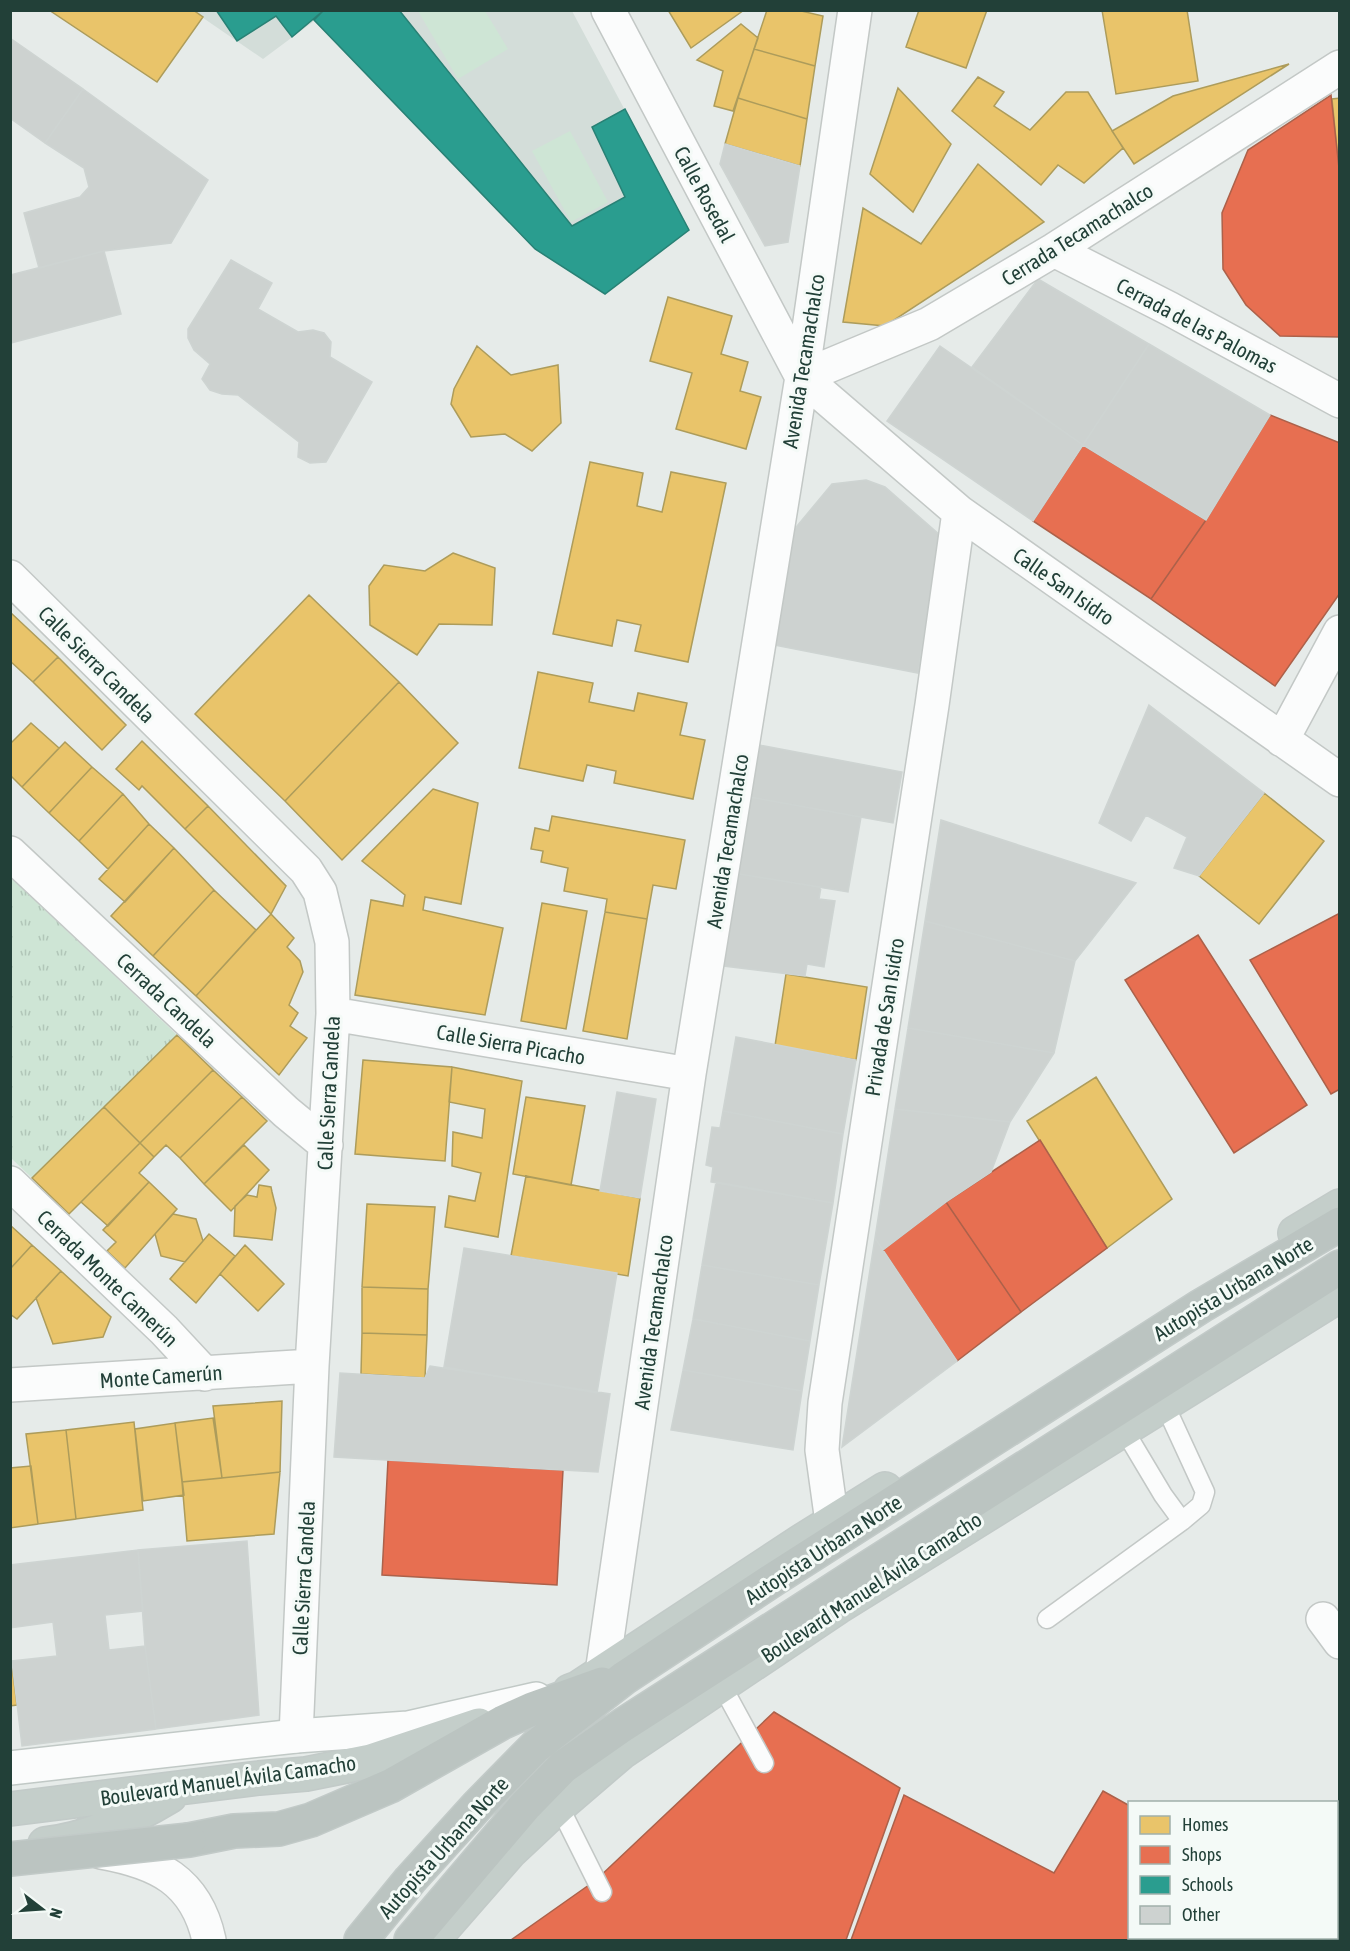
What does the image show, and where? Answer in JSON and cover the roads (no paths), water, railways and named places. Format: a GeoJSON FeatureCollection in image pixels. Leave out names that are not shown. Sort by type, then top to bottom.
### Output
{"type":"FeatureCollection","features":[{"type":"Feature","properties":{"kind":"highway","name":"Boulevard Manuel Ávila Camacho"},"geometry":{"type":"LineString","coordinates":[[10,1809],[306,1774],[372,1761],[447,1737],[602,1680],[832,1522],[1340,1206]]}},
{"type":"Feature","properties":{"kind":"highway","name":"Autopista Urbana Norte"},"geometry":{"type":"LineString","coordinates":[[361,1941],[410,1880],[493,1789],[602,1680],[784,1573],[1201,1306],[1340,1224]]}},
{"type":"Feature","properties":{"kind":"highway","name":"Autopista Urbana Norte"},"geometry":{"type":"LineString","coordinates":[[411,1941],[525,1806],[563,1767],[623,1725],[1340,1267]]}},
{"type":"Feature","properties":{"kind":"highway","name":"Boulevard Manuel Ávila Camacho"},"geometry":{"type":"LineString","coordinates":[[437,1937],[510,1852],[622,1752],[838,1607],[1340,1295]]}},
{"type":"Feature","properties":{"kind":"highway"},"geometry":{"type":"LineString","coordinates":[[10,1859],[189,1840],[234,1832],[279,1829],[311,1820],[390,1786],[474,1737],[532,1709],[578,1692],[602,1680]]}},
{"type":"Feature","properties":{"kind":"highway"},"geometry":{"type":"LineString","coordinates":[[10,1848],[51,1843],[87,1834],[121,1822],[173,1794],[202,1785]]}},
{"type":"Feature","properties":{"kind":"street","name":"Calle Rosedal"},"geometry":{"type":"LineString","coordinates":[[608,10],[802,376]]}},
{"type":"Feature","properties":{"kind":"street","name":"Avenida Tecamachalco"},"geometry":{"type":"LineString","coordinates":[[602,1680],[689,1074],[802,376],[855,10]]}},
{"type":"Feature","properties":{"kind":"street","name":"Cerrada Tecamachalco"},"geometry":{"type":"LineString","coordinates":[[802,376],[929,324],[1054,250],[1340,67]]}},
{"type":"Feature","properties":{"kind":"street","name":"Cerrada de las Palomas"},"geometry":{"type":"LineString","coordinates":[[1054,250],[1170,309],[1340,401]]}},
{"type":"Feature","properties":{"kind":"street","name":"Calle San Isidro"},"geometry":{"type":"LineString","coordinates":[[802,376],[959,512],[1340,780]]}},
{"type":"Feature","properties":{"kind":"street","name":"Privada de San Isidro"},"geometry":{"type":"LineString","coordinates":[[832,1522],[822,1450],[825,1403],[932,705],[959,512]]}},
{"type":"Feature","properties":{"kind":"street","name":"Calle Sierra Candela"},"geometry":{"type":"LineString","coordinates":[[10,578],[306,870],[320,892],[332,942],[333,1014],[312,1366],[296,1736]]}},
{"type":"Feature","properties":{"kind":"street"},"geometry":{"type":"LineString","coordinates":[[1282,740],[1340,632]]}},
{"type":"Feature","properties":{"kind":"street","name":"Cerrada Candela"},"geometry":{"type":"LineString","coordinates":[[10,853],[277,1104],[326,1145]]}},
{"type":"Feature","properties":{"kind":"street","name":"Calle Sierra Picacho"},"geometry":{"type":"LineString","coordinates":[[333,1014],[689,1074]]}},
{"type":"Feature","properties":{"kind":"street","name":"Cerrada Monte Camerún"},"geometry":{"type":"LineString","coordinates":[[10,1183],[206,1374]]}},
{"type":"Feature","properties":{"kind":"street","name":"Monte Camerún"},"geometry":{"type":"LineString","coordinates":[[10,1385],[312,1366]]}},
{"type":"Feature","properties":{"kind":"street","name":"Boulevard Manuel Ávila Camacho"},"geometry":{"type":"LineString","coordinates":[[10,1768],[296,1736],[408,1728],[602,1680]]}},
{"type":"Feature","properties":{"kind":"street"},"geometry":{"type":"LineString","coordinates":[[51,1843],[141,1860],[156,1867],[180,1885],[190,1897],[205,1924],[209,1941]]}},
{"type":"Feature","properties":{"kind":"lane"},"geometry":{"type":"LineString","coordinates":[[1047,1619],[1201,1505],[1205,1492],[1164,1403]]}},
{"type":"Feature","properties":{"kind":"lane"},"geometry":{"type":"LineString","coordinates":[[1123,1428],[1163,1495],[1182,1521]]}},
{"type":"Feature","properties":{"kind":"lane"},"geometry":{"type":"LineString","coordinates":[[721,1684],[764,1763]]}},
{"type":"Feature","properties":{"kind":"lane"},"geometry":{"type":"LineString","coordinates":[[559,1806],[602,1892]]}}]}
